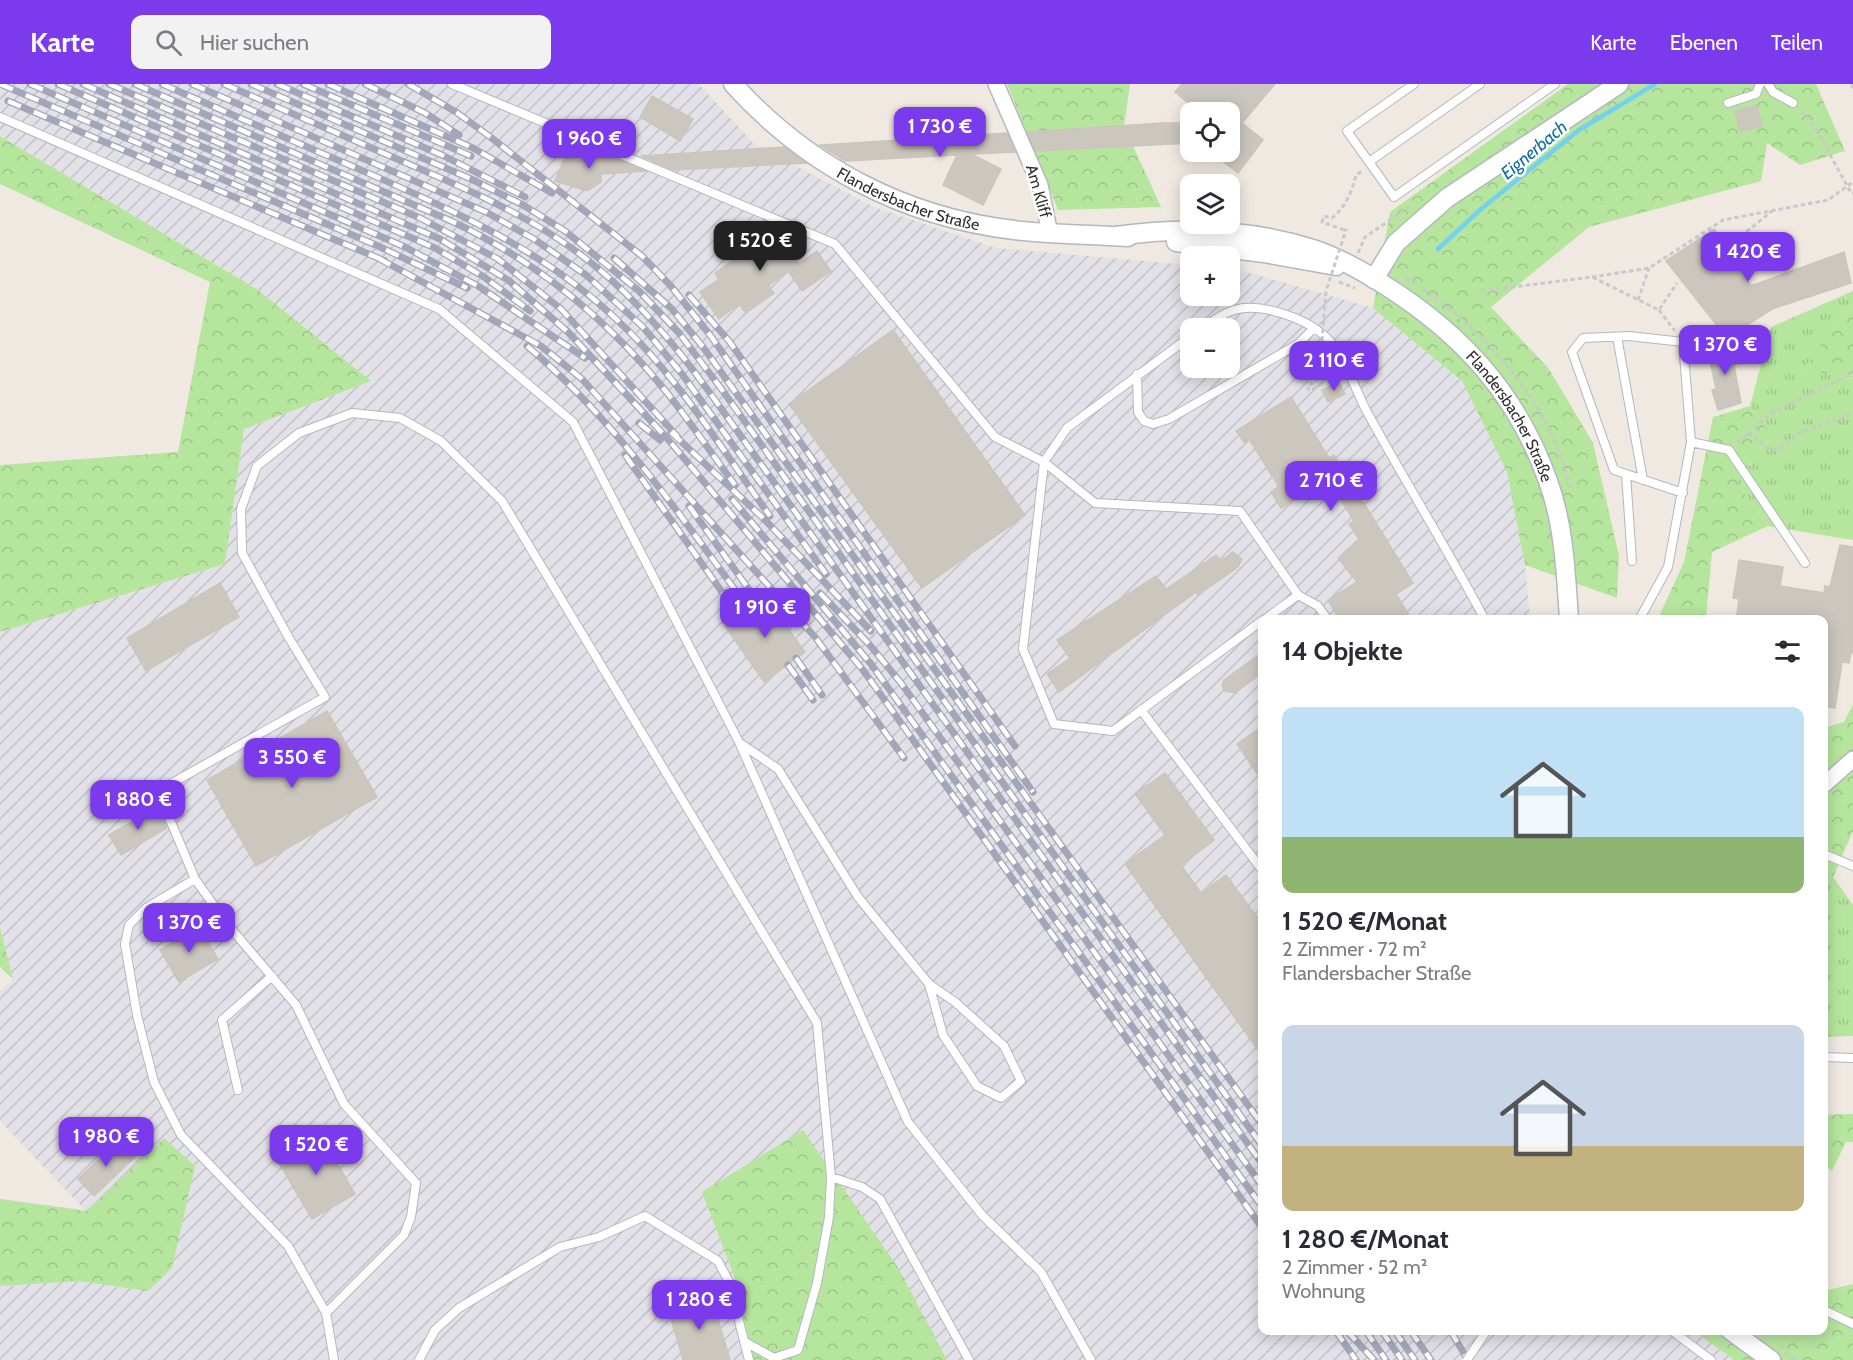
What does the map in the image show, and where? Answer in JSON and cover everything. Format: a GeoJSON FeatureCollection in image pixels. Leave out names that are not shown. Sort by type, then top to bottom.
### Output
{"type":"FeatureCollection","features":[{"type":"Feature","properties":{"kind":"street","name":"Flandersbacher Straße"},"geometry":{"type":"LineString","coordinates":[[733,84],[760,115],[815,158],[870,190],[940,217],[1012,230],[1050,234],[1116,236],[1155,231],[1228,232],[1314,249],[1372,278],[1438,322],[1476,357],[1493,377],[1525,429],[1549,482],[1564,552],[1569,615]]}},
{"type":"Feature","properties":{"kind":"street","name":"Am Kliff"},"geometry":{"type":"LineString","coordinates":[[996,84],[1040,185],[1050,234]]}},
{"type":"Feature","properties":{"kind":"street"},"geometry":{"type":"LineString","coordinates":[[1372,278],[1396,243],[1446,198],[1618,84]]}},
{"type":"Feature","properties":{"kind":"street"},"geometry":{"type":"LineString","coordinates":[[1828,781],[1853,759]]}},
{"type":"Feature","properties":{"kind":"street"},"geometry":{"type":"LineString","coordinates":[[1737,1335],[1771,1360]]}},
{"type":"Feature","properties":{"kind":"lane"},"geometry":{"type":"LineString","coordinates":[[452,84],[835,244],[995,437],[1044,462],[1095,503],[1240,511],[1298,595],[1318,606],[1324,615]]}},
{"type":"Feature","properties":{"kind":"lane"},"geometry":{"type":"LineString","coordinates":[[1414,84],[1347,131],[1395,197],[1555,84]]}},
{"type":"Feature","properties":{"kind":"lane"},"geometry":{"type":"LineString","coordinates":[[1370,164],[1480,84]]}},
{"type":"Feature","properties":{"kind":"lane"},"geometry":{"type":"LineString","coordinates":[[1728,103],[1756,94],[1760,84]]}},
{"type":"Feature","properties":{"kind":"lane"},"geometry":{"type":"LineString","coordinates":[[1768,84],[1773,92],[1793,103]]}},
{"type":"Feature","properties":{"kind":"lane"},"geometry":{"type":"LineString","coordinates":[[0,117],[439,309],[573,422],[739,742],[908,1122],[982,1215],[1041,1272],[1091,1360]]}},
{"type":"Feature","properties":{"kind":"lane"},"geometry":{"type":"LineString","coordinates":[[1219,318],[1233,310],[1258,307],[1298,320],[1327,338],[1444,542],[1482,615]]}},
{"type":"Feature","properties":{"kind":"lane"},"geometry":{"type":"LineString","coordinates":[[1137,374],[1138,412],[1144,421],[1153,424],[1168,419],[1298,344],[1313,329]]}},
{"type":"Feature","properties":{"kind":"lane"},"geometry":{"type":"LineString","coordinates":[[1617,337],[1643,480]]}},
{"type":"Feature","properties":{"kind":"lane"},"geometry":{"type":"LineString","coordinates":[[1642,615],[1668,567],[1683,493],[1691,442],[1683,342],[1617,337],[1583,338],[1572,352],[1614,470],[1683,493]]}},
{"type":"Feature","properties":{"kind":"lane"},"geometry":{"type":"LineString","coordinates":[[1180,344],[1067,428],[1044,462],[1023,649],[1054,724],[1113,731],[1258,624]]}},
{"type":"Feature","properties":{"kind":"lane"},"geometry":{"type":"LineString","coordinates":[[326,1313],[404,1234],[411,1217],[416,1183],[344,1104],[296,1005],[228,925],[195,879],[158,791],[325,697],[242,553],[241,509],[257,466],[299,433],[352,413],[400,418],[441,441],[502,501],[817,1023],[831,1177],[829,1217],[817,1283],[794,1360]]}},
{"type":"Feature","properties":{"kind":"lane"},"geometry":{"type":"LineString","coordinates":[[1691,442],[1729,450],[1804,563]]}},
{"type":"Feature","properties":{"kind":"lane"},"geometry":{"type":"LineString","coordinates":[[1626,474],[1632,561]]}},
{"type":"Feature","properties":{"kind":"lane"},"geometry":{"type":"LineString","coordinates":[[1271,615],[1298,595]]}},
{"type":"Feature","properties":{"kind":"lane"},"geometry":{"type":"LineString","coordinates":[[1141,710],[1258,864]]}},
{"type":"Feature","properties":{"kind":"lane"},"geometry":{"type":"LineString","coordinates":[[739,742],[778,769],[858,897],[929,984],[955,1002],[1004,1046],[1021,1080],[1001,1098],[977,1086],[943,1035],[929,984]]}},
{"type":"Feature","properties":{"kind":"lane"},"geometry":{"type":"LineString","coordinates":[[1828,856],[1853,866]]}},
{"type":"Feature","properties":{"kind":"lane"},"geometry":{"type":"LineString","coordinates":[[195,879],[146,908],[129,925],[125,944],[137,1015],[154,1082],[181,1135],[288,1246],[326,1313],[334,1360]]}},
{"type":"Feature","properties":{"kind":"lane"},"geometry":{"type":"LineString","coordinates":[[238,1090],[222,1020],[272,976]]}},
{"type":"Feature","properties":{"kind":"lane"},"geometry":{"type":"LineString","coordinates":[[1828,1057],[1853,1058]]}},
{"type":"Feature","properties":{"kind":"lane"},"geometry":{"type":"LineString","coordinates":[[831,1177],[862,1187],[880,1199],[969,1360]]}},
{"type":"Feature","properties":{"kind":"lane"},"geometry":{"type":"LineString","coordinates":[[419,1360],[435,1330],[459,1308],[560,1247],[599,1237],[645,1216],[718,1261],[729,1282],[749,1360]]}},
{"type":"Feature","properties":{"kind":"lane"},"geometry":{"type":"LineString","coordinates":[[1828,1312],[1853,1324]]}},
{"type":"Feature","properties":{"kind":"lane"},"geometry":{"type":"LineString","coordinates":[[1467,1360],[1484,1335]]}},
{"type":"Feature","properties":{"kind":"lane"},"geometry":{"type":"LineString","coordinates":[[1678,1335],[1711,1360]]}},
{"type":"Feature","properties":{"kind":"lane"},"geometry":{"type":"LineString","coordinates":[[745,1342],[774,1358],[798,1350]]}},
{"type":"Feature","properties":{"kind":"path"},"geometry":{"type":"LineString","coordinates":[[1852,84],[1853,91]]}},
{"type":"Feature","properties":{"kind":"path"},"geometry":{"type":"LineString","coordinates":[[1793,103],[1815,127],[1830,159],[1853,193]]}},
{"type":"Feature","properties":{"kind":"path"},"geometry":{"type":"LineString","coordinates":[[1323,383],[1310,391],[1307,387],[1319,378],[1326,291],[1346,231],[1322,222],[1324,216],[1332,218],[1338,214],[1354,187],[1356,175],[1370,164]]}},
{"type":"Feature","properties":{"kind":"path"},"geometry":{"type":"LineString","coordinates":[[1481,291],[1649,268],[1723,220],[1828,200],[1853,182]]}},
{"type":"Feature","properties":{"kind":"path"},"geometry":{"type":"LineString","coordinates":[[1729,246],[1773,211]]}},
{"type":"Feature","properties":{"kind":"path"},"geometry":{"type":"LineString","coordinates":[[1339,245],[1372,278]]}},
{"type":"Feature","properties":{"kind":"path"},"geometry":{"type":"LineString","coordinates":[[1638,300],[1649,268]]}},
{"type":"Feature","properties":{"kind":"path"},"geometry":{"type":"LineString","coordinates":[[1592,277],[1659,310],[1683,342]]}},
{"type":"Feature","properties":{"kind":"path"},"geometry":{"type":"LineString","coordinates":[[1328,278],[1408,279],[1468,324],[1503,362],[1542,417],[1567,475],[1571,497]]}},
{"type":"Feature","properties":{"kind":"path"},"geometry":{"type":"LineString","coordinates":[[1659,310],[1677,283]]}},
{"type":"Feature","properties":{"kind":"path"},"geometry":{"type":"LineString","coordinates":[[1853,373],[1773,412],[1748,433],[1768,448],[1777,450],[1799,433],[1853,413]]}},
{"type":"Feature","properties":{"kind":"shaded area"},"geometry":{"type":"Polygon","coordinates":[[[0,84],[699,84],[754,144],[874,207],[996,248],[1180,264],[1180,306],[1240,306],[1240,270],[1373,308],[1462,381],[1507,472],[1525,565],[1530,615],[1258,615],[1258,1335],[1700,1335],[1734,1360],[0,1360],[0,1199],[85,1210],[0,1121],[0,992],[13,979],[0,927],[0,632],[225,564],[244,429],[371,381],[258,290],[0,136],[0,84]]]}},
{"type":"Feature","properties":{"kind":"green space"},"geometry":{"type":"Polygon","coordinates":[[[1007,84],[1130,84],[1124,126],[1161,207],[1058,210],[1007,84]]]}},
{"type":"Feature","properties":{"kind":"green space"},"geometry":{"type":"Polygon","coordinates":[[[1568,84],[1816,84],[1845,151],[1800,165],[1767,143],[1761,181],[1589,227],[1491,307],[1549,369],[1593,443],[1619,556],[1617,598],[1525,565],[1507,472],[1462,381],[1373,308],[1390,212],[1568,84]]]}},
{"type":"Feature","properties":{"kind":"green space"},"geometry":{"type":"Polygon","coordinates":[[[0,136],[258,290],[371,381],[244,429],[225,564],[0,632],[0,465],[178,452],[210,282],[0,184],[0,136]]]}},
{"type":"Feature","properties":{"kind":"green space"},"geometry":{"type":"Polygon","coordinates":[[[1853,291],[1853,303],[1804,369],[1853,379],[1853,540],[1768,526],[1737,483],[1771,435],[1750,406],[1771,327],[1853,291]]]}},
{"type":"Feature","properties":{"kind":"green space"},"geometry":{"type":"Polygon","coordinates":[[[1853,303],[1853,379],[1803,369],[1853,303]]]}},
{"type":"Feature","properties":{"kind":"green space"},"geometry":{"type":"Polygon","coordinates":[[[1750,406],[1771,435],[1737,483],[1768,526],[1712,552],[1706,615],[1660,615],[1684,562],[1713,417],[1750,406]]]}},
{"type":"Feature","properties":{"kind":"green space"},"geometry":{"type":"Polygon","coordinates":[[[1853,704],[1853,831],[1833,877],[1828,877],[1828,727],[1844,722],[1853,704]]]}},
{"type":"Feature","properties":{"kind":"green space"},"geometry":{"type":"Polygon","coordinates":[[[1828,877],[1833,877],[1853,905],[1853,1036],[1828,1037],[1828,877]]]}},
{"type":"Feature","properties":{"kind":"green space"},"geometry":{"type":"Polygon","coordinates":[[[0,927],[13,979],[0,967],[0,927]]]}},
{"type":"Feature","properties":{"kind":"green space"},"geometry":{"type":"Polygon","coordinates":[[[1853,1114],[1853,1142],[1846,1142],[1832,1171],[1828,1168],[1828,1115],[1853,1114]]]}},
{"type":"Feature","properties":{"kind":"green space"},"geometry":{"type":"Polygon","coordinates":[[[803,1130],[899,1269],[947,1360],[754,1360],[733,1273],[702,1192],[803,1130]]]}},
{"type":"Feature","properties":{"kind":"green space"},"geometry":{"type":"Polygon","coordinates":[[[164,1138],[195,1166],[172,1268],[148,1291],[79,1281],[0,1286],[0,1199],[86,1211],[164,1138]]]}},
{"type":"Feature","properties":{"kind":"green space"},"geometry":{"type":"Polygon","coordinates":[[[1853,1284],[1853,1360],[1734,1360],[1700,1335],[1828,1335],[1828,1290],[1853,1284]]]}},
{"type":"Feature","properties":{"kind":"building"},"geometry":{"type":"Polygon","coordinates":[[[1182,84],[1275,84],[1242,123],[1263,140],[1238,173],[1223,162],[1240,162],[1240,102],[1187,102],[1175,92],[1182,84]]]}},
{"type":"Feature","properties":{"kind":"building"},"geometry":{"type":"Polygon","coordinates":[[[652,96],[693,119],[680,141],[640,117],[652,96]]]}},
{"type":"Feature","properties":{"kind":"building"},"geometry":{"type":"Polygon","coordinates":[[[1757,105],[1762,126],[1740,131],[1735,111],[1757,105]]]}},
{"type":"Feature","properties":{"kind":"building"},"geometry":{"type":"Polygon","coordinates":[[[1180,123],[1180,144],[1036,151],[1027,132],[1180,123]]]}},
{"type":"Feature","properties":{"kind":"building"},"geometry":{"type":"Polygon","coordinates":[[[1007,133],[1015,152],[971,154],[1001,169],[983,205],[943,185],[957,155],[845,161],[820,145],[1007,133]]]}},
{"type":"Feature","properties":{"kind":"building"},"geometry":{"type":"Polygon","coordinates":[[[784,147],[806,163],[673,170],[641,156],[784,147]]]}},
{"type":"Feature","properties":{"kind":"building"},"geometry":{"type":"Polygon","coordinates":[[[568,150],[601,159],[614,158],[646,171],[601,174],[601,182],[587,191],[555,181],[568,150]]]}},
{"type":"Feature","properties":{"kind":"building"},"geometry":{"type":"Polygon","coordinates":[[[764,221],[769,223],[799,264],[817,251],[831,271],[802,291],[788,271],[768,286],[774,293],[746,313],[739,304],[719,319],[700,292],[719,279],[715,273],[745,252],[736,240],[764,221]]]}},
{"type":"Feature","properties":{"kind":"building"},"geometry":{"type":"Polygon","coordinates":[[[1714,229],[1751,286],[1844,252],[1851,283],[1772,309],[1727,338],[1666,261],[1714,229]]]}},
{"type":"Feature","properties":{"kind":"building"},"geometry":{"type":"Polygon","coordinates":[[[893,330],[1025,515],[922,588],[789,404],[893,330]]]}},
{"type":"Feature","properties":{"kind":"building"},"geometry":{"type":"Polygon","coordinates":[[[1733,343],[1739,363],[1734,365],[1741,403],[1718,410],[1712,390],[1716,389],[1708,351],[1733,343]]]}},
{"type":"Feature","properties":{"kind":"building"},"geometry":{"type":"Polygon","coordinates":[[[1339,382],[1345,394],[1328,402],[1322,390],[1339,382]]]}},
{"type":"Feature","properties":{"kind":"building"},"geometry":{"type":"Polygon","coordinates":[[[1291,397],[1329,458],[1334,455],[1413,583],[1396,594],[1409,615],[1337,615],[1328,600],[1357,582],[1338,558],[1359,539],[1349,524],[1354,521],[1328,479],[1281,508],[1271,492],[1279,487],[1249,439],[1244,442],[1236,431],[1291,397]]]}},
{"type":"Feature","properties":{"kind":"building"},"geometry":{"type":"Polygon","coordinates":[[[1840,545],[1853,547],[1853,653],[1851,652],[1849,663],[1842,662],[1835,708],[1828,707],[1828,615],[1737,615],[1739,599],[1733,598],[1739,560],[1783,567],[1780,586],[1824,593],[1825,586],[1830,587],[1840,545]]]}},
{"type":"Feature","properties":{"kind":"building"},"geometry":{"type":"Polygon","coordinates":[[[1233,552],[1242,559],[1238,567],[1198,595],[1196,592],[1059,692],[1047,674],[1070,658],[1057,640],[1156,576],[1166,589],[1216,555],[1220,561],[1233,552]]]}},
{"type":"Feature","properties":{"kind":"building"},"geometry":{"type":"Polygon","coordinates":[[[220,583],[239,617],[146,671],[127,638],[220,583]]]}},
{"type":"Feature","properties":{"kind":"building"},"geometry":{"type":"Polygon","coordinates":[[[766,597],[805,652],[764,682],[725,626],[766,597]]]}},
{"type":"Feature","properties":{"kind":"building"},"geometry":{"type":"Polygon","coordinates":[[[1258,656],[1258,676],[1235,693],[1225,691],[1222,686],[1224,680],[1258,656]]]}},
{"type":"Feature","properties":{"kind":"building"},"geometry":{"type":"Polygon","coordinates":[[[327,711],[377,797],[256,866],[207,780],[327,711]]]}},
{"type":"Feature","properties":{"kind":"building"},"geometry":{"type":"Polygon","coordinates":[[[1258,729],[1258,775],[1237,744],[1258,729]]]}},
{"type":"Feature","properties":{"kind":"building"},"geometry":{"type":"Polygon","coordinates":[[[1165,773],[1214,840],[1181,865],[1201,893],[1226,875],[1258,918],[1258,1050],[1125,864],[1165,835],[1135,794],[1165,773]]]}},
{"type":"Feature","properties":{"kind":"building"},"geometry":{"type":"Polygon","coordinates":[[[157,807],[167,828],[121,855],[109,835],[157,807]]]}},
{"type":"Feature","properties":{"kind":"building"},"geometry":{"type":"Polygon","coordinates":[[[199,927],[218,959],[179,982],[160,950],[199,927]]]}},
{"type":"Feature","properties":{"kind":"building"},"geometry":{"type":"Polygon","coordinates":[[[320,1133],[355,1194],[312,1219],[276,1158],[320,1133]]]}},
{"type":"Feature","properties":{"kind":"building"},"geometry":{"type":"Polygon","coordinates":[[[119,1140],[135,1157],[94,1196],[78,1179],[119,1140]]]}},
{"type":"Feature","properties":{"kind":"building"},"geometry":{"type":"Polygon","coordinates":[[[711,1295],[730,1360],[683,1360],[668,1308],[711,1295]]]}},
{"type":"Feature","properties":{"kind":"waterway","name":"Eignerbach"},"geometry":{"type":"LineString","coordinates":[[1438,249],[1481,209],[1579,130],[1655,84]]}},
{"type":"Feature","properties":{"kind":"railway"},"geometry":{"type":"LineString","coordinates":[[0,84],[378,246],[467,288]]}},
{"type":"Feature","properties":{"kind":"railway"},"geometry":{"type":"LineString","coordinates":[[30,84],[405,247],[478,286],[585,358]]}},
{"type":"Feature","properties":{"kind":"railway"},"geometry":{"type":"LineString","coordinates":[[58,84],[435,248],[484,277],[530,311]]}},
{"type":"Feature","properties":{"kind":"railway"},"geometry":{"type":"LineString","coordinates":[[83,84],[440,239],[508,280],[568,332],[666,437],[863,670],[1258,1222]]}},
{"type":"Feature","properties":{"kind":"railway"},"geometry":{"type":"LineString","coordinates":[[109,84],[420,218],[498,259],[561,309],[678,437]]}},
{"type":"Feature","properties":{"kind":"railway"},"geometry":{"type":"LineString","coordinates":[[135,84],[449,220],[510,253],[566,292],[617,338],[664,389],[735,485]]}},
{"type":"Feature","properties":{"kind":"railway"},"geometry":{"type":"LineString","coordinates":[[162,84],[429,200],[494,233],[556,271],[614,317],[658,363],[697,412],[770,516]]}},
{"type":"Feature","properties":{"kind":"railway"},"geometry":{"type":"LineString","coordinates":[[192,84],[486,212],[534,239],[586,275],[643,327],[682,374],[826,574]]}},
{"type":"Feature","properties":{"kind":"railway"},"geometry":{"type":"LineString","coordinates":[[224,84],[515,213],[577,252],[615,283],[649,317],[710,393],[1258,1158]]}},
{"type":"Feature","properties":{"kind":"railway"},"geometry":{"type":"LineString","coordinates":[[251,84],[471,179],[523,205],[565,231],[639,291],[679,333],[720,387],[1258,1140]]}},
{"type":"Feature","properties":{"kind":"railway"},"geometry":{"type":"LineString","coordinates":[[277,84],[444,156],[525,197]]}},
{"type":"Feature","properties":{"kind":"railway"},"geometry":{"type":"LineString","coordinates":[[303,84],[471,156]]}},
{"type":"Feature","properties":{"kind":"railway"},"geometry":{"type":"LineString","coordinates":[[328,84],[473,148],[552,193]]}},
{"type":"Feature","properties":{"kind":"railway"},"geometry":{"type":"LineString","coordinates":[[365,84],[425,113],[459,135]]}},
{"type":"Feature","properties":{"kind":"railway"},"geometry":{"type":"LineString","coordinates":[[408,84],[456,112],[489,136],[642,256],[670,285],[710,335],[1033,792]]}},
{"type":"Feature","properties":{"kind":"railway"},"geometry":{"type":"LineString","coordinates":[[8,101],[385,261]]}},
{"type":"Feature","properties":{"kind":"railway"},"geometry":{"type":"LineString","coordinates":[[378,258],[541,346],[582,379],[815,637],[904,758]]}},
{"type":"Feature","properties":{"kind":"railway"},"geometry":{"type":"LineString","coordinates":[[614,258],[672,309],[703,347],[1258,1119]]}},
{"type":"Feature","properties":{"kind":"railway"},"geometry":{"type":"LineString","coordinates":[[689,295],[729,341],[1015,746]]}},
{"type":"Feature","properties":{"kind":"railway"},"geometry":{"type":"LineString","coordinates":[[527,346],[590,406],[646,471],[749,609]]}},
{"type":"Feature","properties":{"kind":"railway"},"geometry":{"type":"LineString","coordinates":[[639,423],[660,440]]}},
{"type":"Feature","properties":{"kind":"railway"},"geometry":{"type":"LineString","coordinates":[[671,432],[763,518],[871,631]]}},
{"type":"Feature","properties":{"kind":"railway"},"geometry":{"type":"LineString","coordinates":[[625,455],[739,616]]}},
{"type":"Feature","properties":{"kind":"railway"},"geometry":{"type":"LineString","coordinates":[[732,499],[871,664],[1258,1201]]}},
{"type":"Feature","properties":{"kind":"railway"},"geometry":{"type":"LineString","coordinates":[[689,506],[758,602]]}},
{"type":"Feature","properties":{"kind":"railway"},"geometry":{"type":"LineString","coordinates":[[820,593],[869,644],[901,683],[1258,1180]]}},
{"type":"Feature","properties":{"kind":"railway"},"geometry":{"type":"LineString","coordinates":[[796,658],[822,695]]}},
{"type":"Feature","properties":{"kind":"railway"},"geometry":{"type":"LineString","coordinates":[[788,665],[813,700]]}},
{"type":"Feature","properties":{"kind":"railway"},"geometry":{"type":"LineString","coordinates":[[1338,1335],[1356,1360]]}},
{"type":"Feature","properties":{"kind":"railway"},"geometry":{"type":"LineString","coordinates":[[1351,1335],[1374,1360]]}},
{"type":"Feature","properties":{"kind":"railway"},"geometry":{"type":"LineString","coordinates":[[1368,1335],[1386,1360]]}},
{"type":"Feature","properties":{"kind":"railway"},"geometry":{"type":"LineString","coordinates":[[1384,1335],[1402,1360]]}},
{"type":"Feature","properties":{"kind":"railway"},"geometry":{"type":"LineString","coordinates":[[1398,1335],[1415,1360]]}},
{"type":"Feature","properties":{"kind":"railway"},"geometry":{"type":"LineString","coordinates":[[1414,1335],[1431,1360]]}},
{"type":"Feature","properties":{"kind":"railway"},"geometry":{"type":"LineString","coordinates":[[1453,1335],[1468,1360]]}}]}
